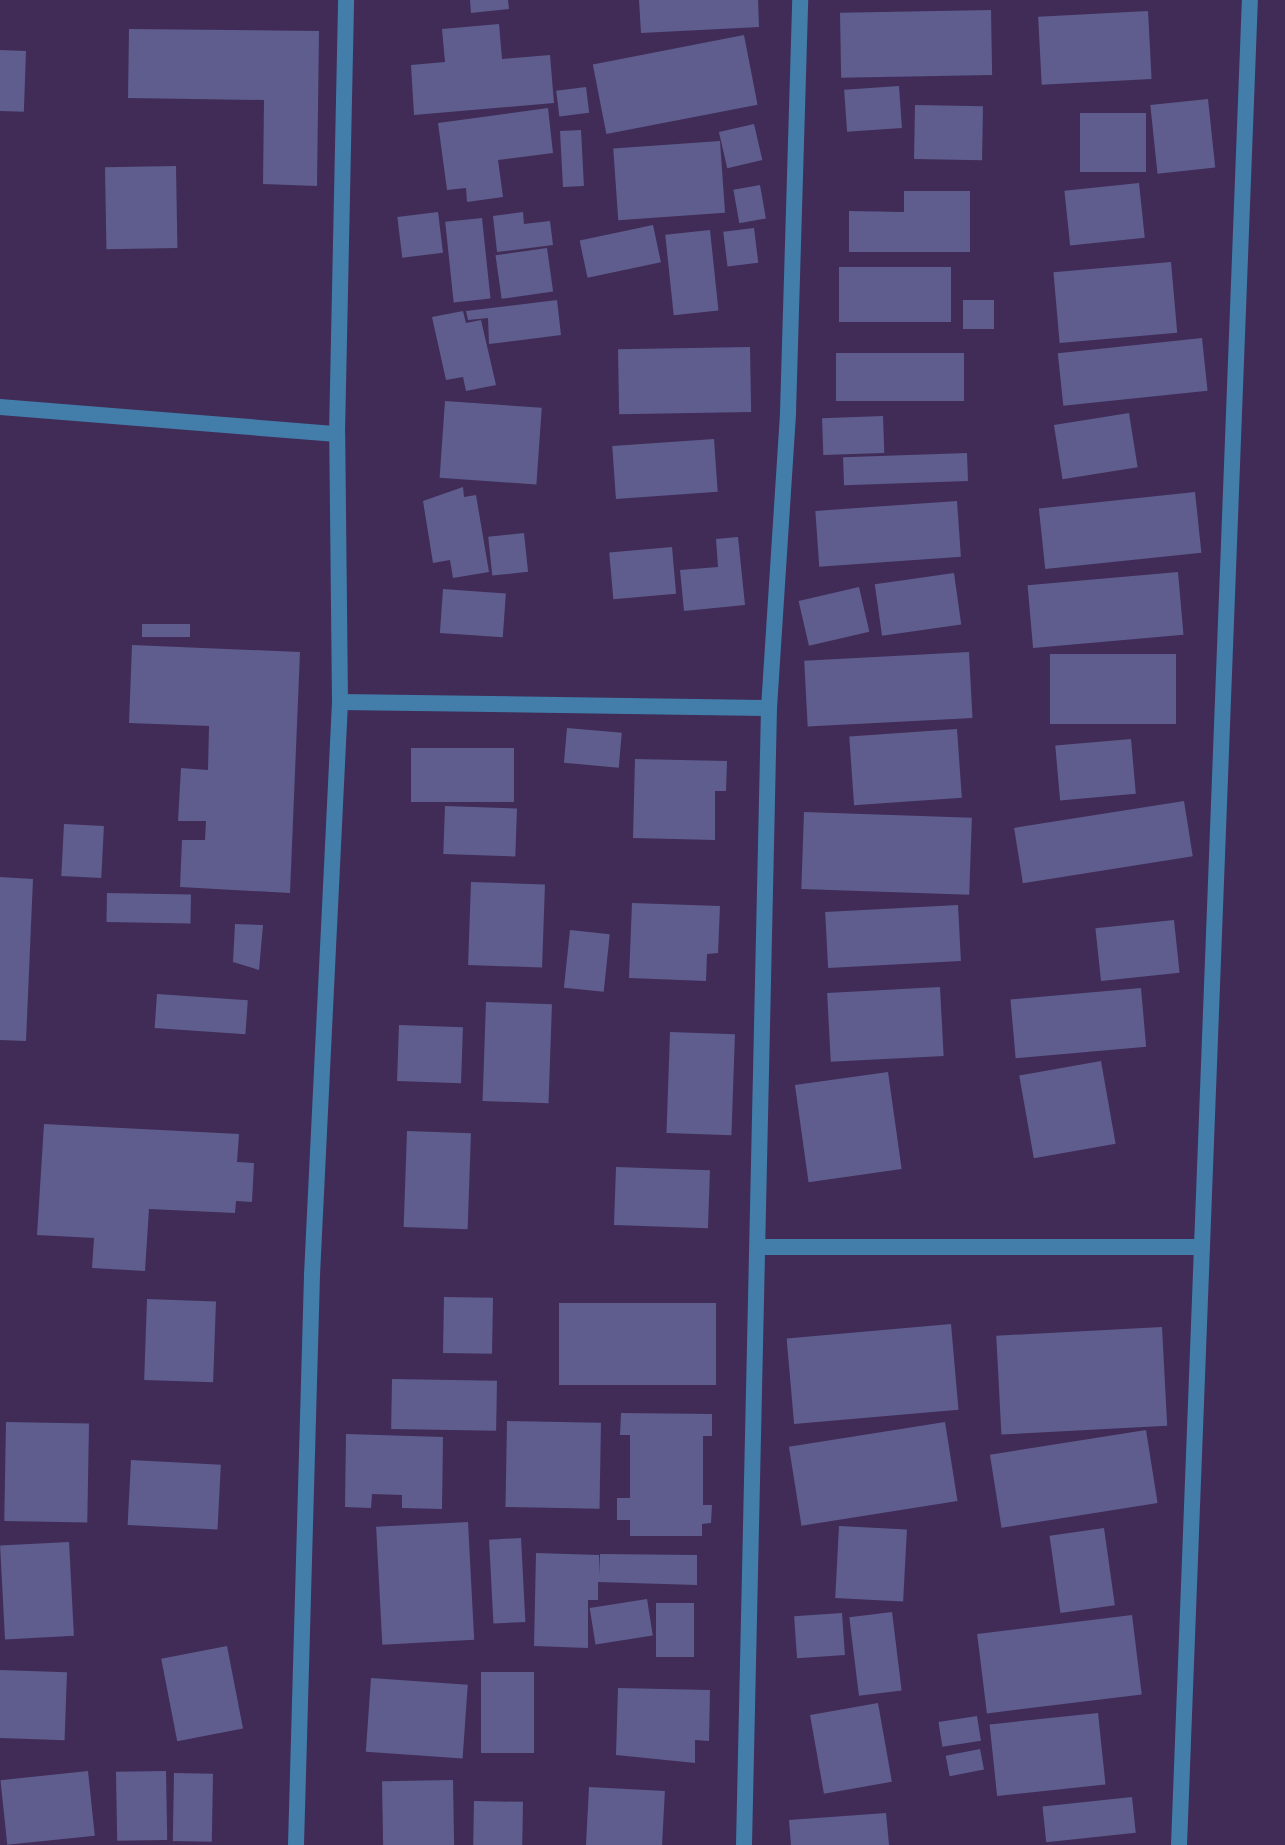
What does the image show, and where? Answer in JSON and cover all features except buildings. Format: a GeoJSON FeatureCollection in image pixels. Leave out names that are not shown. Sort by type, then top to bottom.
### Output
{"type":"FeatureCollection","features":[{"type":"Feature","properties":{"kind":"street"},"geometry":{"type":"LineString","coordinates":[[296,1845],[312,1275],[340,702],[337,434],[346,0]]}},
{"type":"Feature","properties":{"kind":"street"},"geometry":{"type":"LineString","coordinates":[[744,1845],[769,708],[788,412],[800,0]]}},
{"type":"Feature","properties":{"kind":"street"},"geometry":{"type":"LineString","coordinates":[[1179,1845],[1250,0]]}},
{"type":"Feature","properties":{"kind":"street"},"geometry":{"type":"LineString","coordinates":[[0,407],[337,434]]}},
{"type":"Feature","properties":{"kind":"street"},"geometry":{"type":"LineString","coordinates":[[340,702],[769,708]]}},
{"type":"Feature","properties":{"kind":"street"},"geometry":{"type":"LineString","coordinates":[[759,1247],[1202,1247]]}}]}
